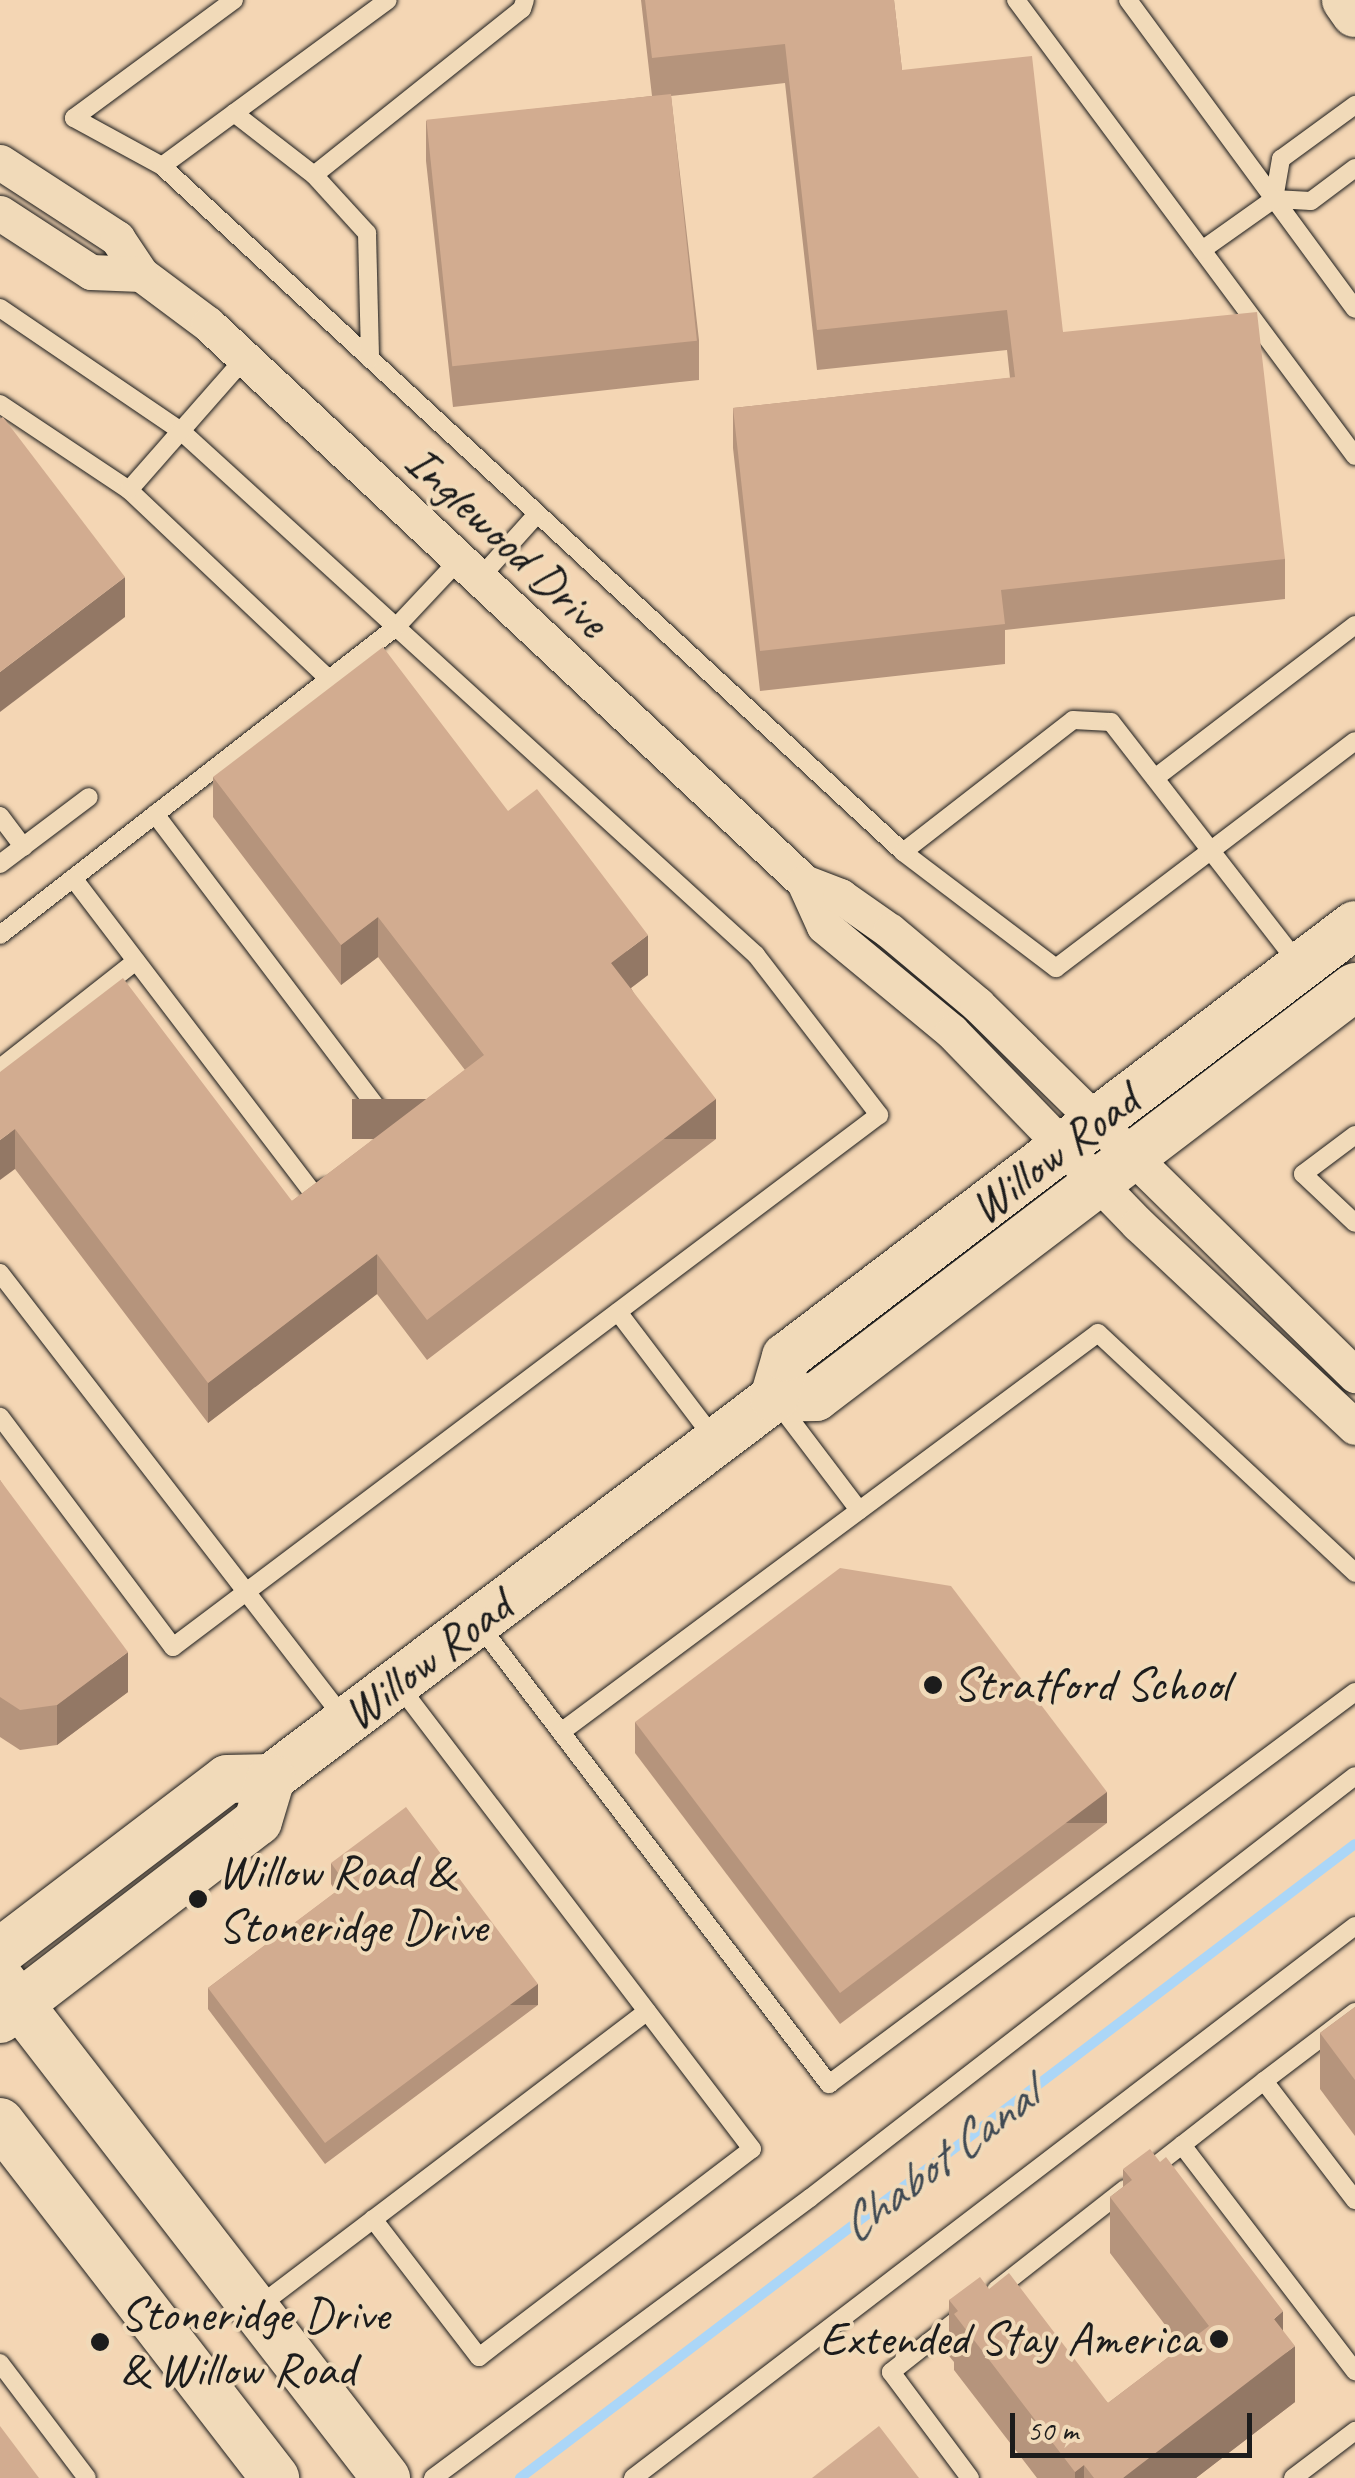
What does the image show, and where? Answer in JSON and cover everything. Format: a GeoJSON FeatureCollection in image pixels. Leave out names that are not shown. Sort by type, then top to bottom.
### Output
{"type":"FeatureCollection","features":[{"type":"Feature","properties":{"kind":"street"},"geometry":{"type":"LineString","coordinates":[[1346,0],[1355,13]]}},
{"type":"Feature","properties":{"kind":"street","name":"Inglewood Drive"},"geometry":{"type":"LineString","coordinates":[[0,162],[117,238],[141,274],[244,359],[804,882],[824,926],[1081,1134],[1355,1427]]}},
{"type":"Feature","properties":{"kind":"street"},"geometry":{"type":"LineString","coordinates":[[0,213],[90,272],[141,274]]}},
{"type":"Feature","properties":{"kind":"street","name":"Willow Road"},"geometry":{"type":"LineString","coordinates":[[774,1398],[786,1358],[1355,925]]}},
{"type":"Feature","properties":{"kind":"street","name":"Willow Road"},"geometry":{"type":"LineString","coordinates":[[271,1778],[774,1398],[816,1397],[1355,987]]}},
{"type":"Feature","properties":{"kind":"street","name":"Inglewood Drive"},"geometry":{"type":"LineString","coordinates":[[1116,1171],[1355,1375]]}},
{"type":"Feature","properties":{"kind":"street"},"geometry":{"type":"LineString","coordinates":[[0,1952],[227,1779],[271,1778],[258,1821],[6,2001],[386,2478]]}},
{"type":"Feature","properties":{"kind":"street"},"geometry":{"type":"LineString","coordinates":[[0,2122],[275,2478]]}},
{"type":"Feature","properties":{"kind":"lane"},"geometry":{"type":"LineString","coordinates":[[234,0],[74,118],[162,166],[903,852],[1056,968],[1355,740]]}},
{"type":"Feature","properties":{"kind":"lane"},"geometry":{"type":"LineString","coordinates":[[162,166],[388,0]]}},
{"type":"Feature","properties":{"kind":"lane"},"geometry":{"type":"LineString","coordinates":[[314,175],[522,9],[526,0]]}},
{"type":"Feature","properties":{"kind":"lane"},"geometry":{"type":"LineString","coordinates":[[1016,0],[1355,456]]}},
{"type":"Feature","properties":{"kind":"lane"},"geometry":{"type":"LineString","coordinates":[[1128,0],[1355,310]]}},
{"type":"Feature","properties":{"kind":"lane"},"geometry":{"type":"LineString","coordinates":[[1274,198],[1281,159],[1355,105]]}},
{"type":"Feature","properties":{"kind":"lane"},"geometry":{"type":"LineString","coordinates":[[234,113],[314,175],[367,233],[370,358]]}},
{"type":"Feature","properties":{"kind":"lane"},"geometry":{"type":"LineString","coordinates":[[1202,250],[1274,198],[1311,200],[1355,168]]}},
{"type":"Feature","properties":{"kind":"lane"},"geometry":{"type":"LineString","coordinates":[[0,308],[181,431],[756,955],[879,1115],[173,1646],[0,1417]]}},
{"type":"Feature","properties":{"kind":"lane"},"geometry":{"type":"LineString","coordinates":[[129,490],[244,359]]}},
{"type":"Feature","properties":{"kind":"lane"},"geometry":{"type":"LineString","coordinates":[[0,404],[129,490],[329,679]]}},
{"type":"Feature","properties":{"kind":"lane"},"geometry":{"type":"LineString","coordinates":[[0,935],[538,514]]}},
{"type":"Feature","properties":{"kind":"lane"},"geometry":{"type":"LineString","coordinates":[[1155,778],[1355,624]]}},
{"type":"Feature","properties":{"kind":"lane"},"geometry":{"type":"LineString","coordinates":[[903,852],[1073,720],[1111,722],[1300,967]]}},
{"type":"Feature","properties":{"kind":"lane"},"geometry":{"type":"LineString","coordinates":[[0,864],[89,797]]}},
{"type":"Feature","properties":{"kind":"lane"},"geometry":{"type":"LineString","coordinates":[[155,814],[397,1134],[369,1154]]}},
{"type":"Feature","properties":{"kind":"lane"},"geometry":{"type":"LineString","coordinates":[[0,816],[23,847]]}},
{"type":"Feature","properties":{"kind":"lane"},"geometry":{"type":"LineString","coordinates":[[73,878],[315,1196],[342,1175]]}},
{"type":"Feature","properties":{"kind":"lane"},"geometry":{"type":"LineString","coordinates":[[0,1068],[136,961]]}},
{"type":"Feature","properties":{"kind":"lane"},"geometry":{"type":"LineString","coordinates":[[1355,1134],[1303,1174],[1355,1223]]}},
{"type":"Feature","properties":{"kind":"lane"},"geometry":{"type":"LineString","coordinates":[[0,1273],[346,1721]]}},
{"type":"Feature","properties":{"kind":"lane"},"geometry":{"type":"LineString","coordinates":[[618,1312],[716,1441]]}},
{"type":"Feature","properties":{"kind":"lane"},"geometry":{"type":"LineString","coordinates":[[561,1732],[1098,1333],[1355,1572]]}},
{"type":"Feature","properties":{"kind":"lane"},"geometry":{"type":"LineString","coordinates":[[774,1398],[859,1510]]}},
{"type":"Feature","properties":{"kind":"lane"},"geometry":{"type":"LineString","coordinates":[[477,1622],[829,2084],[1355,1692]]}},
{"type":"Feature","properties":{"kind":"lane"},"geometry":{"type":"LineString","coordinates":[[373,2219],[479,2357],[752,2149],[397,1682]]}},
{"type":"Feature","properties":{"kind":"lane"},"geometry":{"type":"LineString","coordinates":[[433,2478],[810,2198],[1355,1776]]}},
{"type":"Feature","properties":{"kind":"lane"},"geometry":{"type":"LineString","coordinates":[[633,2478],[1355,1926]]}},
{"type":"Feature","properties":{"kind":"lane"},"geometry":{"type":"LineString","coordinates":[[255,2309],[646,2010]]}},
{"type":"Feature","properties":{"kind":"lane"},"geometry":{"type":"LineString","coordinates":[[970,2478],[891,2372],[1355,2012]]}},
{"type":"Feature","properties":{"kind":"lane"},"geometry":{"type":"LineString","coordinates":[[1264,2081],[1355,2200]]}},
{"type":"Feature","properties":{"kind":"lane"},"geometry":{"type":"LineString","coordinates":[[1182,2145],[1355,2371]]}},
{"type":"Feature","properties":{"kind":"lane"},"geometry":{"type":"LineString","coordinates":[[0,2363],[87,2478]]}},
{"type":"Feature","properties":{"kind":"lane"},"geometry":{"type":"LineString","coordinates":[[1293,2478],[1355,2431]]}},
{"type":"Feature","properties":{"kind":"building"},"geometry":{"type":"Polygon","coordinates":[[[645,0],[894,0],[902,70],[1032,56],[1063,332],[1257,312],[1285,559],[1001,590],[1005,624],[760,651],[733,408],[1015,377],[1007,310],[817,330],[785,44],[652,58],[645,0]]]}},
{"type":"Feature","properties":{"kind":"building"},"geometry":{"type":"Polygon","coordinates":[[[671,94],[697,341],[452,366],[426,120],[671,94]]]}},
{"type":"Feature","properties":{"kind":"building"},"geometry":{"type":"Polygon","coordinates":[[[3,417],[125,577],[0,672],[0,419],[3,417]]]}},
{"type":"Feature","properties":{"kind":"building"},"geometry":{"type":"Polygon","coordinates":[[[383,647],[508,811],[537,789],[648,935],[611,963],[716,1099],[427,1320],[377,1254],[208,1383],[15,1129],[0,1140],[0,1072],[123,978],[292,1201],[484,1055],[378,917],[341,945],[213,777],[383,647]]]}},
{"type":"Feature","properties":{"kind":"building"},"geometry":{"type":"Polygon","coordinates":[[[0,1480],[128,1652],[57,1705],[20,1710],[0,1697],[0,1480]]]}},
{"type":"Feature","properties":{"kind":"building"},"geometry":{"type":"Polygon","coordinates":[[[840,1568],[951,1586],[1107,1792],[840,1993],[635,1722],[840,1568]]]}},
{"type":"Feature","properties":{"kind":"building"},"geometry":{"type":"Polygon","coordinates":[[[406,1807],[538,1984],[325,2143],[208,1988],[346,1884],[331,1863],[406,1807]]]}},
{"type":"Feature","properties":{"kind":"building"},"geometry":{"type":"Polygon","coordinates":[[[1355,2007],[1355,2080],[1320,2033],[1355,2007]]]}},
{"type":"Feature","properties":{"kind":"building"},"geometry":{"type":"Polygon","coordinates":[[[1150,2149],[1160,2162],[1166,2157],[1283,2311],[1274,2319],[1295,2346],[1123,2478],[1094,2478],[1084,2465],[1075,2472],[954,2314],[958,2311],[949,2300],[980,2277],[989,2289],[1009,2273],[1108,2403],[1209,2326],[1110,2197],[1132,2180],[1123,2169],[1150,2149]]]}},
{"type":"Feature","properties":{"kind":"building"},"geometry":{"type":"Polygon","coordinates":[[[0,2426],[39,2478],[0,2478],[0,2426]]]}},
{"type":"Feature","properties":{"kind":"building"},"geometry":{"type":"Polygon","coordinates":[[[879,2426],[919,2478],[812,2478],[879,2426]]]}},
{"type":"Feature","properties":{"kind":"waterway","name":"Chabot Canal"},"geometry":{"type":"LineString","coordinates":[[520,2478],[1355,1844]]}},
{"type":"Feature","properties":{"kind":"place","name":"Stratford School"},"geometry":{"type":"Point","coordinates":[933,1685]}},
{"type":"Feature","properties":{"kind":"place","name":"Willow Road & Stoneridge Drive"},"geometry":{"type":"Point","coordinates":[198,1899]}},
{"type":"Feature","properties":{"kind":"place","name":"Extended Stay America"},"geometry":{"type":"Point","coordinates":[1219,2339]}},
{"type":"Feature","properties":{"kind":"place","name":"Stoneridge Drive & Willow Road"},"geometry":{"type":"Point","coordinates":[100,2342]}}]}
